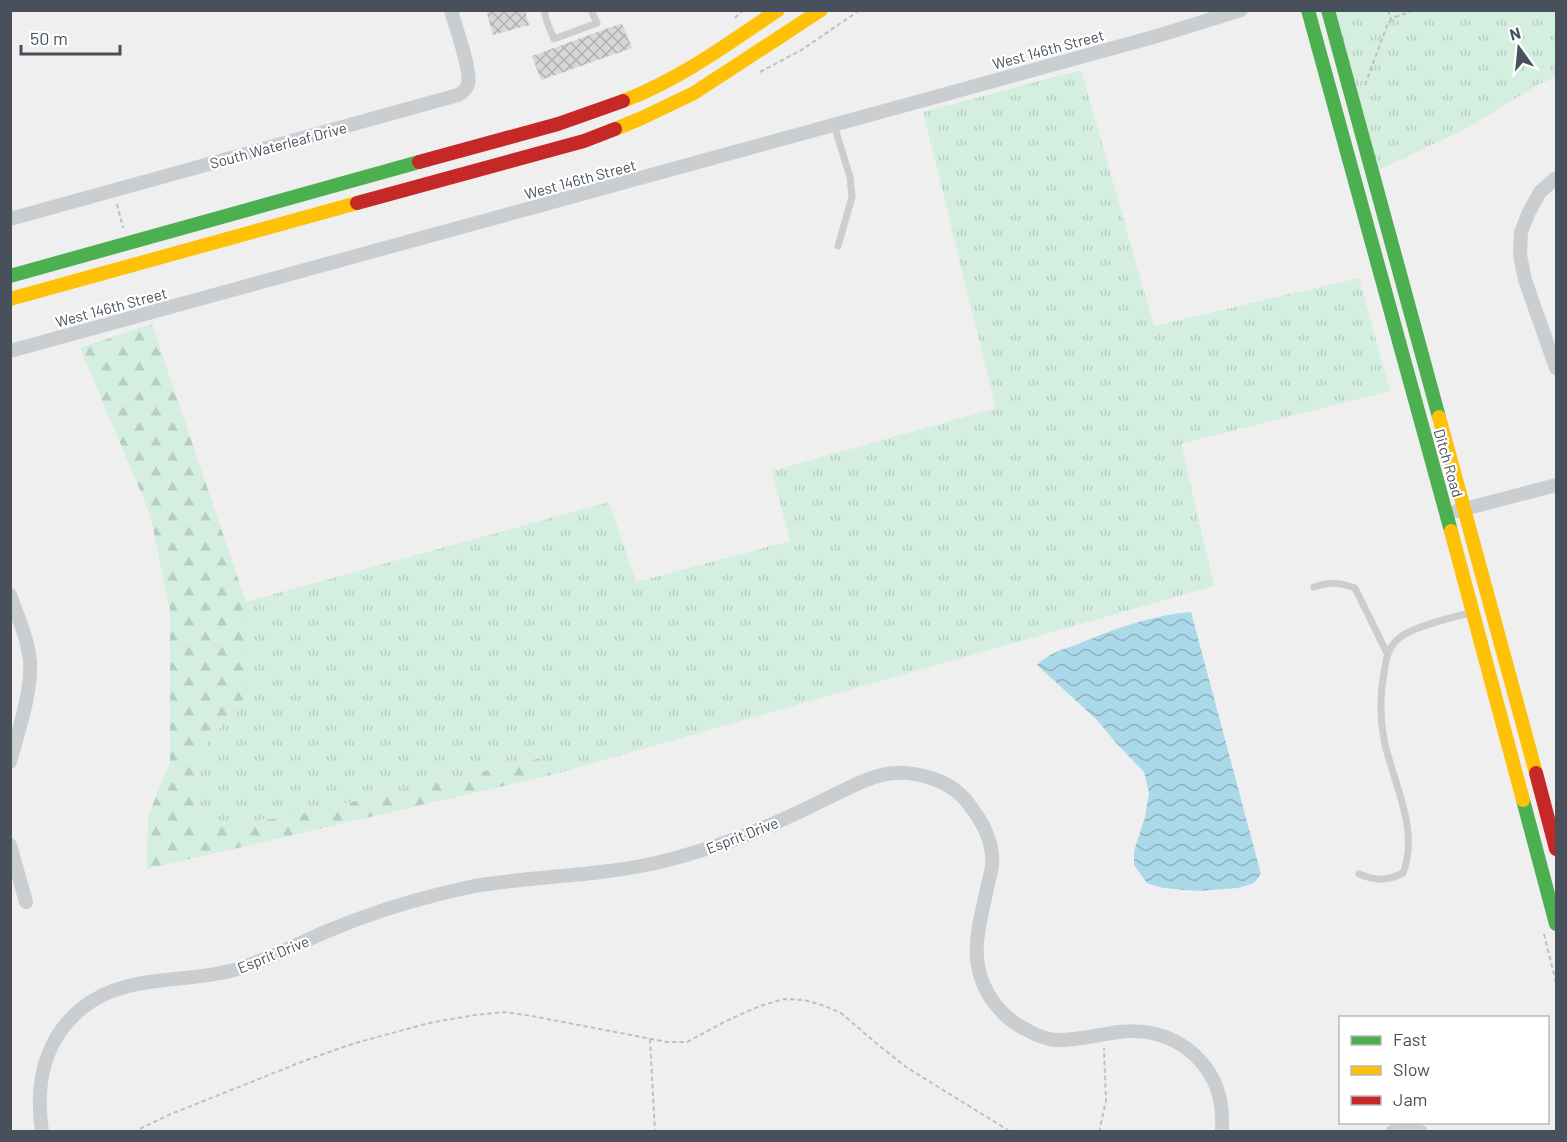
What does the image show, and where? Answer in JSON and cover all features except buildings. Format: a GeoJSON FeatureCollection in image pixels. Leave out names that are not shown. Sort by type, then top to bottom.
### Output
{"type":"FeatureCollection","features":[{"type":"Feature","properties":{"kind":"street","name":"South Waterleaf Drive"},"geometry":{"type":"LineString","coordinates":[[10,219],[458,95],[465,91],[468,85],[468,71],[451,10]]}},
{"type":"Feature","properties":{"kind":"street"},"geometry":{"type":"LineString","coordinates":[[10,276],[558,124],[609,107],[664,82],[712,54],[778,10]]}},
{"type":"Feature","properties":{"kind":"street"},"geometry":{"type":"LineString","coordinates":[[10,299],[584,141],[642,118],[694,93],[821,10]]}},
{"type":"Feature","properties":{"kind":"street","name":"West 146th Street"},"geometry":{"type":"LineString","coordinates":[[10,351],[1157,36],[1241,10]]}},
{"type":"Feature","properties":{"kind":"street","name":"Ditch Road"},"geometry":{"type":"LineString","coordinates":[[1308,10],[1557,924]]}},
{"type":"Feature","properties":{"kind":"street","name":"Ditch Road"},"geometry":{"type":"LineString","coordinates":[[1329,10],[1356,117],[1557,849]]}},
{"type":"Feature","properties":{"kind":"street"},"geometry":{"type":"LineString","coordinates":[[1557,178],[1540,192],[1529,212],[1521,232],[1520,255],[1524,280],[1557,368]]}},
{"type":"Feature","properties":{"kind":"street"},"geometry":{"type":"LineString","coordinates":[[1446,513],[1557,485]]}},
{"type":"Feature","properties":{"kind":"street"},"geometry":{"type":"LineString","coordinates":[[10,595],[30,659],[27,694],[10,762]]}},
{"type":"Feature","properties":{"kind":"street","name":"Esprit Drive"},"geometry":{"type":"LineString","coordinates":[[42,1131],[39,1105],[45,1059],[64,1027],[80,1009],[99,997],[124,987],[153,981],[229,971],[265,960],[327,931],[374,913],[431,896],[474,886],[607,871],[654,863],[706,850],[764,828],[873,777],[894,773],[916,774],[938,780],[955,790],[967,801],[987,833],[992,866],[977,935],[977,963],[981,982],[1003,1015],[1020,1027],[1052,1040],[1140,1031],[1170,1038],[1184,1046],[1209,1071],[1223,1110],[1222,1131]]}},
{"type":"Feature","properties":{"kind":"street"},"geometry":{"type":"LineString","coordinates":[[10,845],[27,902]]}},
{"type":"Feature","properties":{"kind":"street"},"geometry":{"type":"LineString","coordinates":[[1392,1131],[1421,1131]]}},
{"type":"Feature","properties":{"kind":"lane"},"geometry":{"type":"LineString","coordinates":[[544,10],[554,39],[597,23],[591,10]]}},
{"type":"Feature","properties":{"kind":"lane"},"geometry":{"type":"LineString","coordinates":[[834,125],[850,177],[852,196],[838,246]]}},
{"type":"Feature","properties":{"kind":"lane"},"geometry":{"type":"LineString","coordinates":[[1314,587],[1332,582],[1354,588],[1388,652]]}},
{"type":"Feature","properties":{"kind":"lane"},"geometry":{"type":"LineString","coordinates":[[1359,874],[1372,879],[1392,878],[1403,873],[1410,848],[1405,818],[1384,740],[1381,717],[1381,685],[1388,652],[1398,638],[1439,621],[1473,612]]}},
{"type":"Feature","properties":{"kind":"path"},"geometry":{"type":"LineString","coordinates":[[730,22],[743,10]]}},
{"type":"Feature","properties":{"kind":"path"},"geometry":{"type":"LineString","coordinates":[[1388,10],[1391,20]]}},
{"type":"Feature","properties":{"kind":"path"},"geometry":{"type":"LineString","coordinates":[[114,190],[123,228]]}},
{"type":"Feature","properties":{"kind":"path"},"geometry":{"type":"LineString","coordinates":[[133,1131],[304,1061],[352,1044],[429,1023],[505,1012],[667,1042],[687,1042],[726,1021],[760,1006],[784,999],[804,1000],[841,1013],[906,1067],[1011,1131]]}},
{"type":"Feature","properties":{"kind":"path"},"geometry":{"type":"LineString","coordinates":[[1099,1131],[1106,1101],[1103,1035]]}},
{"type":"Feature","properties":{"kind":"path"},"geometry":{"type":"LineString","coordinates":[[650,1038],[656,1131]]}},
{"type":"Feature","properties":{"kind":"green space"},"geometry":{"type":"Polygon","coordinates":[[[1336,11],[1556,11],[1556,77],[1539,84],[1469,127],[1377,171],[1336,11]]]}},
{"type":"Feature","properties":{"kind":"green space"},"geometry":{"type":"Polygon","coordinates":[[[1081,70],[1154,326],[1359,278],[1390,391],[1181,444],[1214,586],[551,775],[540,758],[283,818],[234,822],[196,829],[198,755],[246,696],[246,602],[609,502],[636,582],[790,541],[772,471],[996,408],[923,112],[1081,70]]]}},
{"type":"Feature","properties":{"kind":"green space"},"geometry":{"type":"Polygon","coordinates":[[[152,324],[246,602],[246,696],[198,755],[196,828],[283,818],[541,758],[551,775],[147,869],[148,816],[170,763],[170,610],[150,514],[80,348],[152,324]]]}},
{"type":"Feature","properties":{"kind":"water"},"geometry":{"type":"Polygon","coordinates":[[[1191,612],[1261,874],[1254,883],[1238,888],[1197,891],[1163,888],[1147,883],[1134,865],[1134,851],[1145,817],[1149,793],[1144,772],[1096,719],[1037,665],[1056,652],[1119,628],[1148,619],[1191,612]]]}},
{"type":"Feature","properties":{"kind":"traffic: fast"},"geometry":{"type":"LineString","coordinates":[[1308,10],[1451,531]]}},
{"type":"Feature","properties":{"kind":"traffic: fast"},"geometry":{"type":"LineString","coordinates":[[1328,10],[1439,417]]}},
{"type":"Feature","properties":{"kind":"traffic: fast"},"geometry":{"type":"LineString","coordinates":[[10,276],[419,162]]}},
{"type":"Feature","properties":{"kind":"traffic: fast"},"geometry":{"type":"LineString","coordinates":[[1523,800],[1556,924]]}},
{"type":"Feature","properties":{"kind":"traffic: slow"},"geometry":{"type":"LineString","coordinates":[[623,101],[684,72],[778,10]]}},
{"type":"Feature","properties":{"kind":"traffic: slow"},"geometry":{"type":"LineString","coordinates":[[615,129],[694,93],[821,10]]}},
{"type":"Feature","properties":{"kind":"traffic: slow"},"geometry":{"type":"LineString","coordinates":[[10,299],[357,203]]}},
{"type":"Feature","properties":{"kind":"traffic: slow"},"geometry":{"type":"LineString","coordinates":[[1439,417],[1536,773]]}},
{"type":"Feature","properties":{"kind":"traffic: slow"},"geometry":{"type":"LineString","coordinates":[[1451,531],[1523,800]]}},
{"type":"Feature","properties":{"kind":"traffic: jam"},"geometry":{"type":"LineString","coordinates":[[419,162],[558,124],[623,101]]}},
{"type":"Feature","properties":{"kind":"traffic: jam"},"geometry":{"type":"LineString","coordinates":[[357,203],[584,141],[615,129]]}},
{"type":"Feature","properties":{"kind":"traffic: jam"},"geometry":{"type":"LineString","coordinates":[[1536,773],[1556,849]]}}]}
